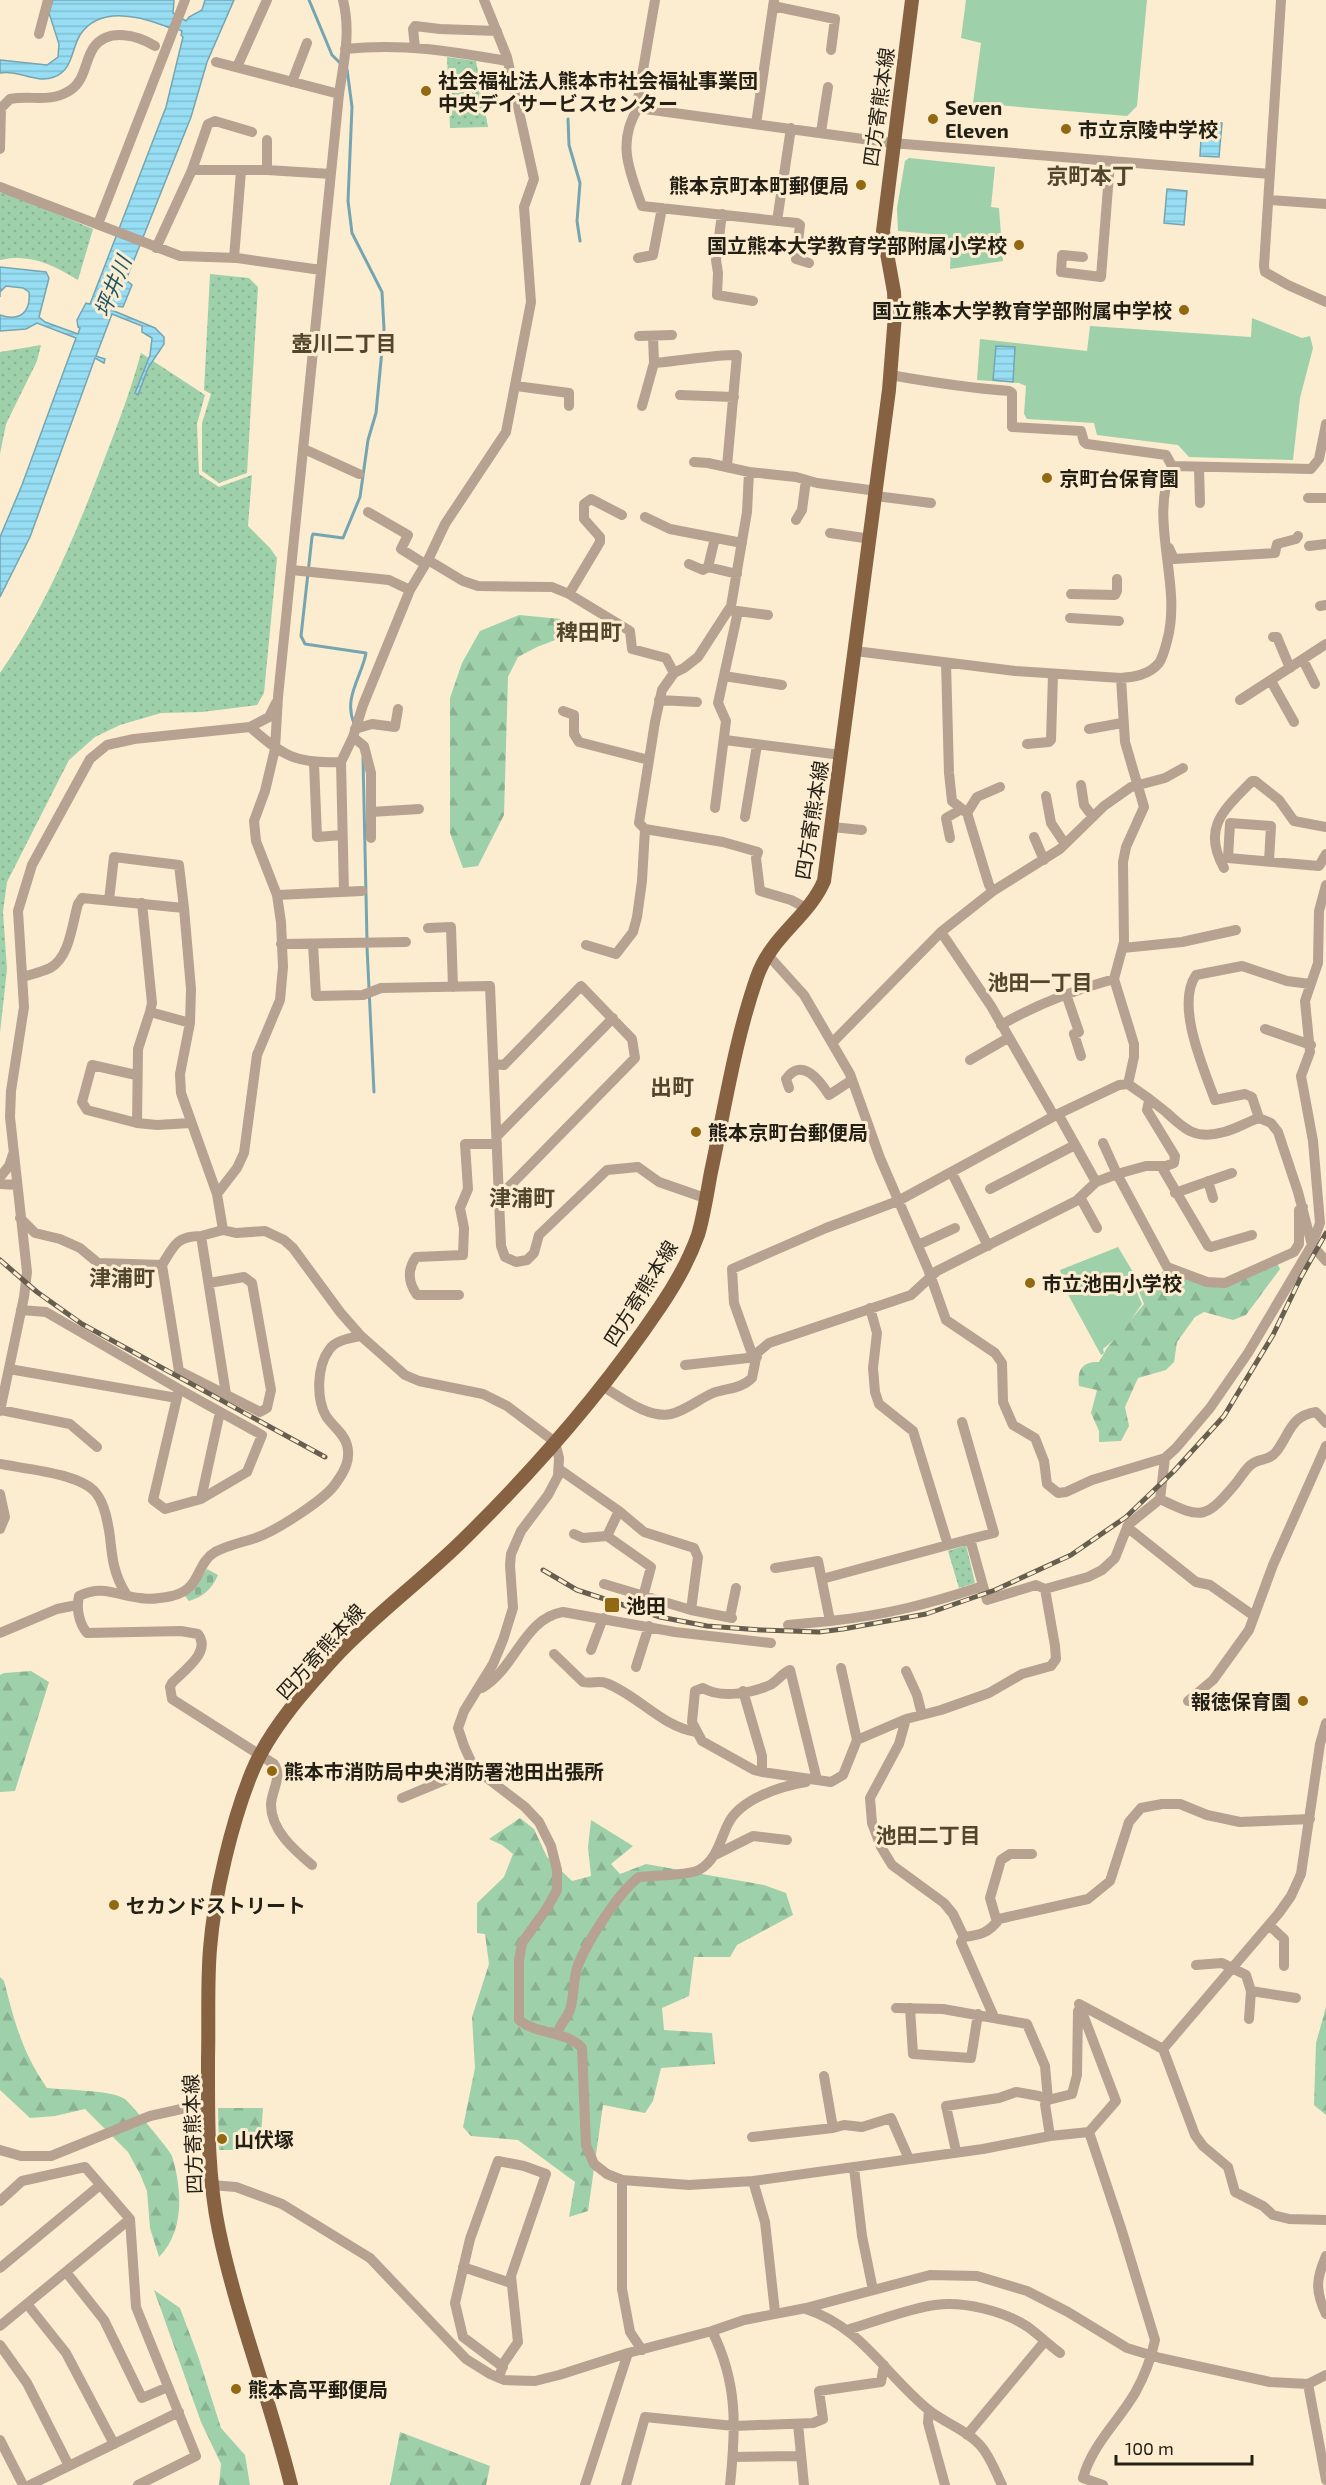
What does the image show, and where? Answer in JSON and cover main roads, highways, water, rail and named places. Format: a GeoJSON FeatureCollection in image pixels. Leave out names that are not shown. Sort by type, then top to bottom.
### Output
{"type":"FeatureCollection","features":[{"type":"Feature","properties":{"kind":"main road","name":"四方寄熊本線"},"geometry":{"type":"LineString","coordinates":[[291,2485],[223,2248],[211,2185],[208,2103],[210,1949],[231,1834],[252,1772],[276,1732],[303,1695],[370,1622],[465,1538],[555,1442],[602,1386],[662,1304],[685,1265],[699,1232],[741,1035],[758,976],[767,954],[817,898],[824,881],[891,375],[895,315],[894,292],[883,231],[892,143],[912,0]]}},
{"type":"Feature","properties":{"kind":"water","name":"坪井川"},"geometry":{"type":"Polygon","coordinates":[[[53,0],[174,0],[173,13],[186,21],[202,10],[205,0],[234,0],[207,62],[191,117],[126,280],[132,285],[123,307],[116,306],[114,311],[155,328],[164,337],[164,344],[148,368],[138,395],[135,393],[150,355],[152,338],[142,332],[142,326],[112,314],[96,356],[105,359],[104,363],[95,358],[30,537],[0,597],[0,537],[22,485],[76,338],[37,323],[26,329],[0,331],[0,315],[13,317],[23,314],[28,305],[29,292],[23,288],[6,286],[0,292],[0,267],[46,272],[49,278],[39,317],[45,322],[78,334],[80,328],[77,320],[86,303],[90,304],[166,107],[183,37],[180,30],[143,19],[108,17],[88,26],[80,35],[65,70],[54,77],[40,79],[7,72],[0,73],[0,60],[47,65],[58,57],[59,44],[49,13],[53,0]]]}},
{"type":"Feature","properties":{"kind":"water"},"geometry":{"type":"Polygon","coordinates":[[[1202,122],[1222,123],[1219,157],[1200,156],[1202,122]]]}},
{"type":"Feature","properties":{"kind":"water"},"geometry":{"type":"Polygon","coordinates":[[[1167,189],[1187,191],[1184,225],[1164,223],[1167,189]]]}},
{"type":"Feature","properties":{"kind":"water"},"geometry":{"type":"Polygon","coordinates":[[[996,346],[1015,347],[1013,382],[993,380],[996,346]]]}},
{"type":"Feature","properties":{"kind":"waterway"},"geometry":{"type":"LineString","coordinates":[[309,0],[332,55],[340,63]]}},
{"type":"Feature","properties":{"kind":"waterway"},"geometry":{"type":"LineString","coordinates":[[347,69],[352,107],[348,201],[352,233],[382,292],[384,329],[376,413],[368,440],[360,497],[343,538],[313,534],[301,636],[305,644],[366,653],[352,696],[351,714],[354,723]]}},
{"type":"Feature","properties":{"kind":"waterway"},"geometry":{"type":"LineString","coordinates":[[568,119],[569,145],[580,183],[577,221],[580,241]]}},
{"type":"Feature","properties":{"kind":"waterway"},"geometry":{"type":"LineString","coordinates":[[363,758],[367,940]]}},
{"type":"Feature","properties":{"kind":"waterway"},"geometry":{"type":"LineString","coordinates":[[367,947],[374,1092]]}},
{"type":"Feature","properties":{"kind":"railway"},"geometry":{"type":"LineString","coordinates":[[543,1570],[577,1590],[660,1617],[707,1626],[761,1630],[819,1632],[843,1629],[926,1614],[995,1590],[1071,1555],[1126,1517],[1174,1471],[1224,1416],[1273,1335],[1301,1277],[1326,1233]]}},
{"type":"Feature","properties":{"kind":"railway"},"geometry":{"type":"LineString","coordinates":[[0,1260],[37,1292],[82,1324],[325,1457]]}},
{"type":"Feature","properties":{"kind":"place","name":"社会福祉法人熊本市社会福祉事業団 中央デイサービスセンター"},"geometry":{"type":"Point","coordinates":[426,91]}},
{"type":"Feature","properties":{"kind":"place","name":"Seven Eleven"},"geometry":{"type":"Point","coordinates":[933,119]}},
{"type":"Feature","properties":{"kind":"place","name":"市立京陵中学校"},"geometry":{"type":"Point","coordinates":[1066,129]}},
{"type":"Feature","properties":{"kind":"place","name":"熊本京町本町郵便局"},"geometry":{"type":"Point","coordinates":[861,185]}},
{"type":"Feature","properties":{"kind":"place","name":"国立熊本大学教育学部附属小学校"},"geometry":{"type":"Point","coordinates":[1019,245]}},
{"type":"Feature","properties":{"kind":"place","name":"国立熊本大学教育学部附属中学校"},"geometry":{"type":"Point","coordinates":[1184,310]}},
{"type":"Feature","properties":{"kind":"place","name":"京町台保育園"},"geometry":{"type":"Point","coordinates":[1047,478]}},
{"type":"Feature","properties":{"kind":"place","name":"熊本京町台郵便局"},"geometry":{"type":"Point","coordinates":[696,1132]}},
{"type":"Feature","properties":{"kind":"place","name":"市立池田小学校"},"geometry":{"type":"Point","coordinates":[1030,1283]}},
{"type":"Feature","properties":{"kind":"place","name":"池田"},"geometry":{"type":"Point","coordinates":[612,1605]}},
{"type":"Feature","properties":{"kind":"place","name":"報徳保育園"},"geometry":{"type":"Point","coordinates":[1303,1701]}},
{"type":"Feature","properties":{"kind":"place","name":"熊本市消防局中央消防署池田出張所"},"geometry":{"type":"Point","coordinates":[272,1771]}},
{"type":"Feature","properties":{"kind":"place","name":"セカンドストリート"},"geometry":{"type":"Point","coordinates":[114,1905]}},
{"type":"Feature","properties":{"kind":"place","name":"山伏塚"},"geometry":{"type":"Point","coordinates":[222,2139]}},
{"type":"Feature","properties":{"kind":"place","name":"熊本高平郵便局"},"geometry":{"type":"Point","coordinates":[236,2389]}},
{"type":"Feature","properties":{"kind":"district","name":"京町本丁"},"geometry":{"type":"Point","coordinates":[1090,175]}},
{"type":"Feature","properties":{"kind":"district","name":"壺川二丁目"},"geometry":{"type":"Point","coordinates":[344,342]}},
{"type":"Feature","properties":{"kind":"district","name":"稗田町"},"geometry":{"type":"Point","coordinates":[589,631]}},
{"type":"Feature","properties":{"kind":"district","name":"池田一丁目"},"geometry":{"type":"Point","coordinates":[1040,981]}},
{"type":"Feature","properties":{"kind":"district","name":"出町"},"geometry":{"type":"Point","coordinates":[672,1086]}},
{"type":"Feature","properties":{"kind":"district","name":"津浦町"},"geometry":{"type":"Point","coordinates":[522,1197]}},
{"type":"Feature","properties":{"kind":"district","name":"津浦町"},"geometry":{"type":"Point","coordinates":[122,1277]}},
{"type":"Feature","properties":{"kind":"district","name":"池田二丁目"},"geometry":{"type":"Point","coordinates":[928,1834]}}]}
